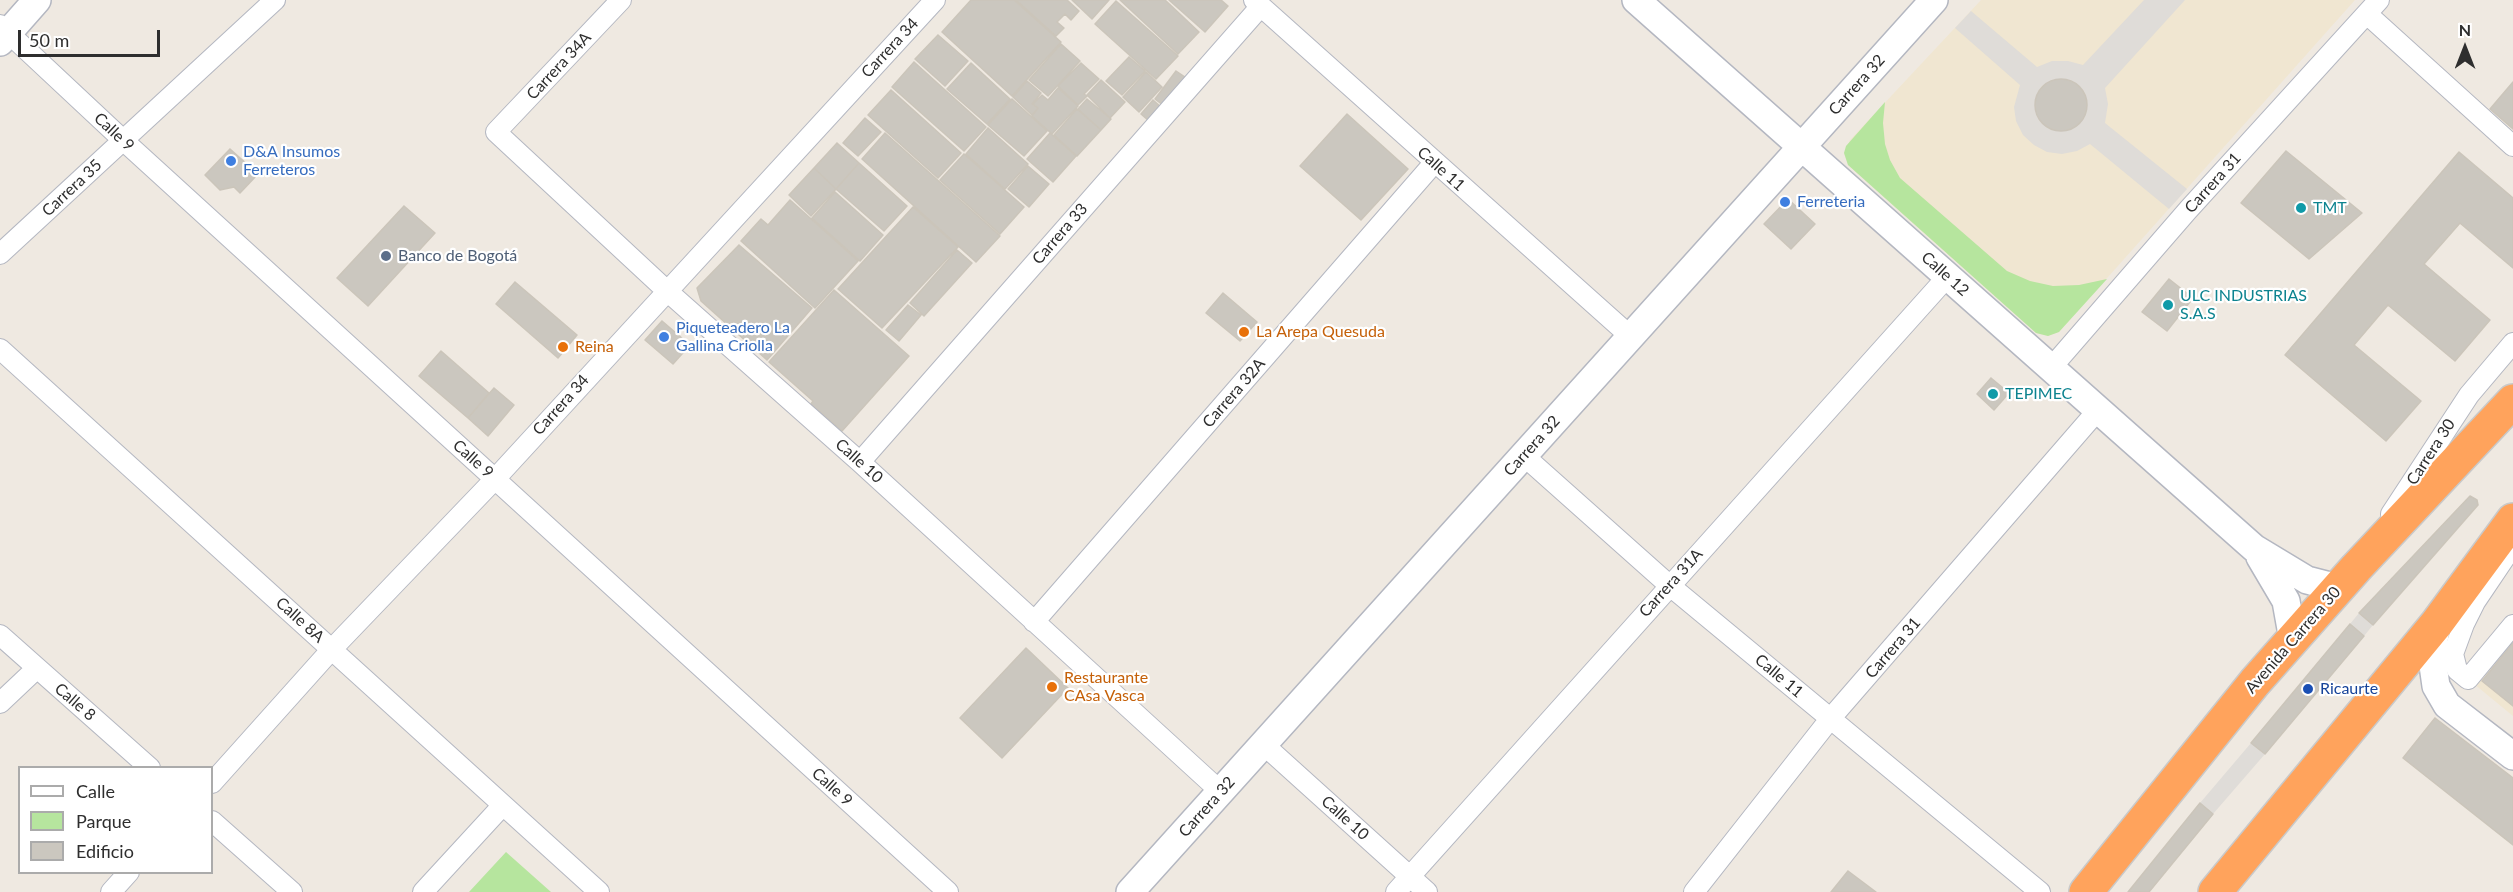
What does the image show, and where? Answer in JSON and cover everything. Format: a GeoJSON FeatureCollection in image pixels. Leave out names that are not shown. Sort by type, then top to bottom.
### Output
{"type":"FeatureCollection","features":[{"type":"Feature","properties":{"kind":"highway","name":"Avenida Carrera 30"},"geometry":{"type":"LineString","coordinates":[[2086,892],[2255,682],[2347,578],[2513,401]]}},
{"type":"Feature","properties":{"kind":"highway"},"geometry":{"type":"LineString","coordinates":[[2215,892],[2437,623],[2513,520]]}},
{"type":"Feature","properties":{"kind":"street"},"geometry":{"type":"LineString","coordinates":[[3,33],[37,0]]}},
{"type":"Feature","properties":{"kind":"street","name":"Carrera 35"},"geometry":{"type":"LineString","coordinates":[[0,254],[275,0]]}},
{"type":"Feature","properties":{"kind":"street","name":"Carrera 34A"},"geometry":{"type":"LineString","coordinates":[[496,132],[621,0]]}},
{"type":"Feature","properties":{"kind":"street","name":"Carrera 34"},"geometry":{"type":"LineString","coordinates":[[213,782],[332,649],[495,479],[934,0]]}},
{"type":"Feature","properties":{"kind":"street","name":"Calle 12"},"geometry":{"type":"LineString","coordinates":[[1636,0],[2254,548],[2307,580],[2347,578]]}},
{"type":"Feature","properties":{"kind":"street","name":"Carrera 32"},"geometry":{"type":"LineString","coordinates":[[1130,892],[1934,0]]}},
{"type":"Feature","properties":{"kind":"street","name":"Calle 11"},"geometry":{"type":"LineString","coordinates":[[1258,3],[1434,163],[1630,336]]}},
{"type":"Feature","properties":{"kind":"street","name":"Carrera 33"},"geometry":{"type":"LineString","coordinates":[[860,462],[1258,3]]}},
{"type":"Feature","properties":{"kind":"street"},"geometry":{"type":"LineString","coordinates":[[2373,7],[2513,146]]}},
{"type":"Feature","properties":{"kind":"street","name":"Carrera 31"},"geometry":{"type":"LineString","coordinates":[[2051,368],[2188,210],[2373,7]]}},
{"type":"Feature","properties":{"kind":"street","name":"Calle 9"},"geometry":{"type":"LineString","coordinates":[[3,33],[948,892]]}},
{"type":"Feature","properties":{"kind":"street","name":"Calle 10"},"geometry":{"type":"LineString","coordinates":[[496,132],[666,290],[860,462],[1221,791]]}},
{"type":"Feature","properties":{"kind":"street","name":"Carrera 32A"},"geometry":{"type":"LineString","coordinates":[[1034,622],[1434,163]]}},
{"type":"Feature","properties":{"kind":"street","name":"Carrera 31A"},"geometry":{"type":"LineString","coordinates":[[1396,892],[1948,276]]}},
{"type":"Feature","properties":{"kind":"street","name":"Carrera 30"},"geometry":{"type":"LineString","coordinates":[[2347,578],[2463,404],[2513,343]]}},
{"type":"Feature","properties":{"kind":"street","name":"Calle 8A"},"geometry":{"type":"LineString","coordinates":[[0,349],[599,892]]}},
{"type":"Feature","properties":{"kind":"street","name":"Carrera 31"},"geometry":{"type":"LineString","coordinates":[[1694,892],[1830,719],[2098,410]]}},
{"type":"Feature","properties":{"kind":"street","name":"Calle 11"},"geometry":{"type":"LineString","coordinates":[[1523,455],[1669,585],[2040,892]]}},
{"type":"Feature","properties":{"kind":"street"},"geometry":{"type":"LineString","coordinates":[[2513,546],[2475,602],[2464,624],[2453,654],[2457,670],[2468,679],[2513,626]]}},
{"type":"Feature","properties":{"kind":"street","name":"Calle 12"},"geometry":{"type":"LineString","coordinates":[[2254,548],[2282,591],[2290,617],[2293,640]]}},
{"type":"Feature","properties":{"kind":"street"},"geometry":{"type":"LineString","coordinates":[[2437,623],[2433,646],[2436,686],[2447,705],[2513,756]]}},
{"type":"Feature","properties":{"kind":"street","name":"Calle 8"},"geometry":{"type":"LineString","coordinates":[[0,635],[148,766]]}},
{"type":"Feature","properties":{"kind":"street"},"geometry":{"type":"LineString","coordinates":[[0,703],[36,669]]}},
{"type":"Feature","properties":{"kind":"street","name":"Calle 10"},"geometry":{"type":"LineString","coordinates":[[1263,744],[1427,892]]}},
{"type":"Feature","properties":{"kind":"street"},"geometry":{"type":"LineString","coordinates":[[423,892],[503,805]]}},
{"type":"Feature","properties":{"kind":"street"},"geometry":{"type":"LineString","coordinates":[[213,822],[292,892]]}},
{"type":"Feature","properties":{"kind":"street"},"geometry":{"type":"LineString","coordinates":[[111,892],[128,874]]}},
{"type":"Feature","properties":{"kind":"shaded area"},"geometry":{"type":"Polygon","coordinates":[[[1981,0],[2355,0],[2059,332],[2048,336],[2036,333],[1848,165],[1844,153],[1850,140],[1981,0]]]}},
{"type":"Feature","properties":{"kind":"shaded area"},"geometry":{"type":"Polygon","coordinates":[[[2144,0],[2185,0],[2105,88],[2108,104],[2105,123],[2187,189],[2169,209],[2090,144],[2077,151],[2062,154],[2047,152],[2034,145],[2023,135],[2016,121],[2014,107],[2020,85],[1955,28],[1971,11],[2037,67],[2052,61],[2068,61],[2083,65],[2144,0]],[[2057,79],[2042,86],[2037,94],[2036,110],[2039,118],[2052,129],[2068,130],[2076,126],[2086,112],[2086,95],[2074,82],[2057,79]]]}},
{"type":"Feature","properties":{"kind":"shaded area"},"geometry":{"type":"Polygon","coordinates":[[[2359,613],[2373,625],[2364,636],[2350,624],[2359,613]]]}},
{"type":"Feature","properties":{"kind":"shaded area"},"geometry":{"type":"Polygon","coordinates":[[[2513,625],[2513,716],[2468,679],[2513,625]]]}},
{"type":"Feature","properties":{"kind":"shaded area"},"geometry":{"type":"Polygon","coordinates":[[[2251,743],[2265,754],[2213,814],[2200,803],[2251,743]]]}},
{"type":"Feature","properties":{"kind":"green space"},"geometry":{"type":"Polygon","coordinates":[[[1885,102],[1883,123],[1885,144],[1890,160],[1900,178],[2007,271],[2030,281],[2053,286],[2079,285],[2107,279],[2059,332],[2048,336],[2036,333],[1848,165],[1844,153],[1846,146],[1885,102]]]}},
{"type":"Feature","properties":{"kind":"green space"},"geometry":{"type":"Polygon","coordinates":[[[506,852],[551,892],[469,892],[506,852]]]}},
{"type":"Feature","properties":{"kind":"building"},"geometry":{"type":"Polygon","coordinates":[[[971,0],[1014,0],[1061,42],[1012,96],[942,32],[971,0]]]}},
{"type":"Feature","properties":{"kind":"building"},"geometry":{"type":"Polygon","coordinates":[[[1016,0],[1067,0],[1079,11],[1071,20],[1065,14],[1057,22],[1064,28],[1056,36],[1016,0]]]}},
{"type":"Feature","properties":{"kind":"building"},"geometry":{"type":"Polygon","coordinates":[[[1072,0],[1109,0],[1092,19],[1072,0]]]}},
{"type":"Feature","properties":{"kind":"building"},"geometry":{"type":"Polygon","coordinates":[[[1120,0],[1165,0],[1199,32],[1178,54],[1120,0]]]}},
{"type":"Feature","properties":{"kind":"building"},"geometry":{"type":"Polygon","coordinates":[[[1169,0],[1221,0],[1228,6],[1205,32],[1169,0]]]}},
{"type":"Feature","properties":{"kind":"building"},"geometry":{"type":"Polygon","coordinates":[[[1116,1],[1178,56],[1156,79],[1095,24],[1116,1]]]}},
{"type":"Feature","properties":{"kind":"building"},"geometry":{"type":"Polygon","coordinates":[[[938,35],[968,61],[945,86],[915,59],[938,35]]]}},
{"type":"Feature","properties":{"kind":"building"},"geometry":{"type":"Polygon","coordinates":[[[1061,44],[1080,61],[1048,96],[1029,80],[1061,44]]]}},
{"type":"Feature","properties":{"kind":"building"},"geometry":{"type":"Polygon","coordinates":[[[1129,57],[1145,71],[1122,95],[1106,81],[1129,57]]]}},
{"type":"Feature","properties":{"kind":"building"},"geometry":{"type":"Polygon","coordinates":[[[914,62],[986,127],[964,151],[892,87],[914,62]]]}},
{"type":"Feature","properties":{"kind":"building"},"geometry":{"type":"Polygon","coordinates":[[[971,63],[1010,99],[987,124],[947,89],[971,63]]]}},
{"type":"Feature","properties":{"kind":"building"},"geometry":{"type":"Polygon","coordinates":[[[1081,63],[1099,79],[1084,94],[1087,96],[1078,105],[1058,86],[1081,63]]]}},
{"type":"Feature","properties":{"kind":"building"},"geometry":{"type":"Polygon","coordinates":[[[1176,71],[1185,77],[1164,106],[1155,99],[1176,71]]]}},
{"type":"Feature","properties":{"kind":"building"},"geometry":{"type":"Polygon","coordinates":[[[1146,72],[1162,87],[1139,112],[1123,97],[1146,72]]]}},
{"type":"Feature","properties":{"kind":"building"},"geometry":{"type":"Polygon","coordinates":[[[2061,79],[2075,83],[2083,91],[2087,105],[2083,119],[2075,127],[2061,131],[2047,127],[2039,119],[2035,105],[2039,91],[2047,83],[2061,79]]]}},
{"type":"Feature","properties":{"kind":"building"},"geometry":{"type":"Polygon","coordinates":[[[1101,80],[1125,102],[1110,118],[1087,95],[1101,80]]]}},
{"type":"Feature","properties":{"kind":"building"},"geometry":{"type":"Polygon","coordinates":[[[1027,81],[1041,93],[1032,104],[1038,108],[1032,115],[1013,97],[1027,81]]]}},
{"type":"Feature","properties":{"kind":"building"},"geometry":{"type":"Polygon","coordinates":[[[2513,82],[2513,129],[2490,109],[2513,82]]]}},
{"type":"Feature","properties":{"kind":"building"},"geometry":{"type":"Polygon","coordinates":[[[1058,88],[1078,106],[1052,134],[1032,116],[1038,108],[1033,104],[1042,95],[1048,100],[1058,88]]]}},
{"type":"Feature","properties":{"kind":"building"},"geometry":{"type":"Polygon","coordinates":[[[891,90],[961,153],[938,178],[868,115],[891,90]]]}},
{"type":"Feature","properties":{"kind":"building"},"geometry":{"type":"Polygon","coordinates":[[[1012,99],[1047,131],[1024,156],[988,125],[1012,99]]]}},
{"type":"Feature","properties":{"kind":"building"},"geometry":{"type":"Polygon","coordinates":[[[1087,99],[1111,119],[1101,130],[1078,109],[1087,99]]]}},
{"type":"Feature","properties":{"kind":"building"},"geometry":{"type":"Polygon","coordinates":[[[1153,100],[1162,108],[1149,121],[1141,114],[1153,100]]]}},
{"type":"Feature","properties":{"kind":"building"},"geometry":{"type":"Polygon","coordinates":[[[1077,109],[1101,130],[1077,156],[1054,135],[1077,109]]]}},
{"type":"Feature","properties":{"kind":"building"},"geometry":{"type":"Polygon","coordinates":[[[1347,114],[1408,169],[1361,220],[1300,166],[1347,114]]]}},
{"type":"Feature","properties":{"kind":"building"},"geometry":{"type":"Polygon","coordinates":[[[865,118],[881,132],[858,156],[843,143],[865,118]]]}},
{"type":"Feature","properties":{"kind":"building"},"geometry":{"type":"Polygon","coordinates":[[[988,128],[1028,164],[1005,189],[966,154],[988,128]]]}},
{"type":"Feature","properties":{"kind":"building"},"geometry":{"type":"Polygon","coordinates":[[[885,133],[1000,236],[976,262],[862,159],[885,133]]]}},
{"type":"Feature","properties":{"kind":"building"},"geometry":{"type":"Polygon","coordinates":[[[1050,133],[1076,156],[1053,182],[1027,159],[1050,133]]]}},
{"type":"Feature","properties":{"kind":"building"},"geometry":{"type":"Polygon","coordinates":[[[837,143],[859,163],[836,189],[814,168],[837,143]]]}},
{"type":"Feature","properties":{"kind":"building","name":"D&A Insumos Ferreteros"},"geometry":{"type":"Polygon","coordinates":[[[230,149],[258,174],[240,193],[234,187],[220,190],[205,175],[230,149]]]}},
{"type":"Feature","properties":{"kind":"building","name":"TMT"},"geometry":{"type":"Polygon","coordinates":[[[2286,151],[2362,213],[2309,259],[2241,203],[2286,151]]]}},
{"type":"Feature","properties":{"kind":"building"},"geometry":{"type":"Polygon","coordinates":[[[2459,152],[2513,198],[2513,268],[2460,223],[2424,264],[2490,320],[2455,361],[2388,305],[2354,345],[2421,401],[2386,441],[2285,355],[2459,152]]]}},
{"type":"Feature","properties":{"kind":"building"},"geometry":{"type":"Polygon","coordinates":[[[964,154],[1024,207],[1000,234],[940,180],[964,154]]]}},
{"type":"Feature","properties":{"kind":"building"},"geometry":{"type":"Polygon","coordinates":[[[859,163],[907,206],[884,231],[836,189],[859,163]]]}},
{"type":"Feature","properties":{"kind":"building"},"geometry":{"type":"Polygon","coordinates":[[[1028,166],[1049,184],[1029,207],[1008,189],[1028,166]]]}},
{"type":"Feature","properties":{"kind":"building"},"geometry":{"type":"Polygon","coordinates":[[[814,168],[836,189],[811,216],[789,195],[814,168]]]}},
{"type":"Feature","properties":{"kind":"building"},"geometry":{"type":"Polygon","coordinates":[[[835,192],[883,235],[860,261],[812,218],[835,192]]]}},
{"type":"Feature","properties":{"kind":"building"},"geometry":{"type":"Polygon","coordinates":[[[1788,199],[1815,224],[1791,249],[1764,224],[1788,199]]]}},
{"type":"Feature","properties":{"kind":"building"},"geometry":{"type":"Polygon","coordinates":[[[790,200],[858,261],[815,308],[741,241],[761,219],[768,225],[790,200]]]}},
{"type":"Feature","properties":{"kind":"building","name":"Banco de Bogotá"},"geometry":{"type":"Polygon","coordinates":[[[404,206],[435,233],[368,306],[337,278],[404,206]]]}},
{"type":"Feature","properties":{"kind":"building"},"geometry":{"type":"Polygon","coordinates":[[[913,207],[958,247],[882,328],[838,289],[913,207]]]}},
{"type":"Feature","properties":{"kind":"building"},"geometry":{"type":"Polygon","coordinates":[[[739,245],[812,308],[767,360],[701,301],[697,288],[739,245]]]}},
{"type":"Feature","properties":{"kind":"building"},"geometry":{"type":"Polygon","coordinates":[[[957,250],[972,263],[924,316],[910,303],[957,250]]]}},
{"type":"Feature","properties":{"kind":"building","name":"ULC INDUSTRIAS S.A.S"},"geometry":{"type":"Polygon","coordinates":[[[2169,279],[2193,298],[2167,331],[2142,312],[2169,279]]]}},
{"type":"Feature","properties":{"kind":"building"},"geometry":{"type":"Polygon","coordinates":[[[515,282],[577,335],[558,358],[496,304],[515,282]]]}},
{"type":"Feature","properties":{"kind":"building"},"geometry":{"type":"Polygon","coordinates":[[[834,290],[909,356],[842,431],[811,404],[813,401],[769,362],[834,290]]]}},
{"type":"Feature","properties":{"kind":"building"},"geometry":{"type":"Polygon","coordinates":[[[1223,293],[1257,322],[1240,341],[1206,313],[1223,293]]]}},
{"type":"Feature","properties":{"kind":"building"},"geometry":{"type":"Polygon","coordinates":[[[908,305],[921,315],[899,341],[886,330],[908,305]]]}},
{"type":"Feature","properties":{"kind":"building"},"geometry":{"type":"Polygon","coordinates":[[[662,321],[690,345],[673,364],[645,340],[662,321]]]}},
{"type":"Feature","properties":{"kind":"building"},"geometry":{"type":"Polygon","coordinates":[[[441,351],[489,393],[468,418],[419,376],[441,351]]]}},
{"type":"Feature","properties":{"kind":"building","name":"TEPIMEC"},"geometry":{"type":"Polygon","coordinates":[[[1991,378],[2009,393],[1994,410],[1977,394],[1991,378]]]}},
{"type":"Feature","properties":{"kind":"building"},"geometry":{"type":"Polygon","coordinates":[[[494,388],[514,405],[488,436],[468,418],[494,388]]]}},
{"type":"Feature","properties":{"kind":"building"},"geometry":{"type":"Polygon","coordinates":[[[2470,496],[2477,500],[2478,505],[2373,625],[2359,613],[2470,496]]]}},
{"type":"Feature","properties":{"kind":"building"},"geometry":{"type":"Polygon","coordinates":[[[2350,624],[2364,636],[2265,754],[2251,743],[2350,624]]]}},
{"type":"Feature","properties":{"kind":"building"},"geometry":{"type":"Polygon","coordinates":[[[2513,643],[2513,706],[2482,681],[2513,643]]]}},
{"type":"Feature","properties":{"kind":"building"},"geometry":{"type":"Polygon","coordinates":[[[1026,648],[1068,688],[1002,758],[960,718],[1026,648]]]}},
{"type":"Feature","properties":{"kind":"building"},"geometry":{"type":"Polygon","coordinates":[[[2435,718],[2513,778],[2513,845],[2403,758],[2435,718]]]}},
{"type":"Feature","properties":{"kind":"building"},"geometry":{"type":"Polygon","coordinates":[[[2200,803],[2213,814],[2149,892],[2128,892],[2200,803]]]}},
{"type":"Feature","properties":{"kind":"building"},"geometry":{"type":"Polygon","coordinates":[[[1848,871],[1876,892],[1831,892],[1848,871]]]}},
{"type":"Feature","properties":{"kind":"place","name":"D&A Insumos Ferreteros"},"geometry":{"type":"Point","coordinates":[231,161]}},
{"type":"Feature","properties":{"kind":"place","name":"Ferreteria"},"geometry":{"type":"Point","coordinates":[1785,202]}},
{"type":"Feature","properties":{"kind":"place","name":"TMT"},"geometry":{"type":"Point","coordinates":[2301,208]}},
{"type":"Feature","properties":{"kind":"place","name":"Banco de Bogotá"},"geometry":{"type":"Point","coordinates":[386,256]}},
{"type":"Feature","properties":{"kind":"place","name":"ULC INDUSTRIAS S.A.S"},"geometry":{"type":"Point","coordinates":[2168,305]}},
{"type":"Feature","properties":{"kind":"place","name":"La Arepa Quesuda"},"geometry":{"type":"Point","coordinates":[1244,332]}},
{"type":"Feature","properties":{"kind":"place","name":"Piqueteadero La Gallina Criolla"},"geometry":{"type":"Point","coordinates":[664,337]}},
{"type":"Feature","properties":{"kind":"place","name":"Reina"},"geometry":{"type":"Point","coordinates":[563,347]}},
{"type":"Feature","properties":{"kind":"place","name":"TEPIMEC"},"geometry":{"type":"Point","coordinates":[1993,394]}},
{"type":"Feature","properties":{"kind":"place","name":"Restaurante CAsa Vasca"},"geometry":{"type":"Point","coordinates":[1052,687]}},
{"type":"Feature","properties":{"kind":"place","name":"Ricaurte"},"geometry":{"type":"Point","coordinates":[2308,689]}}]}
